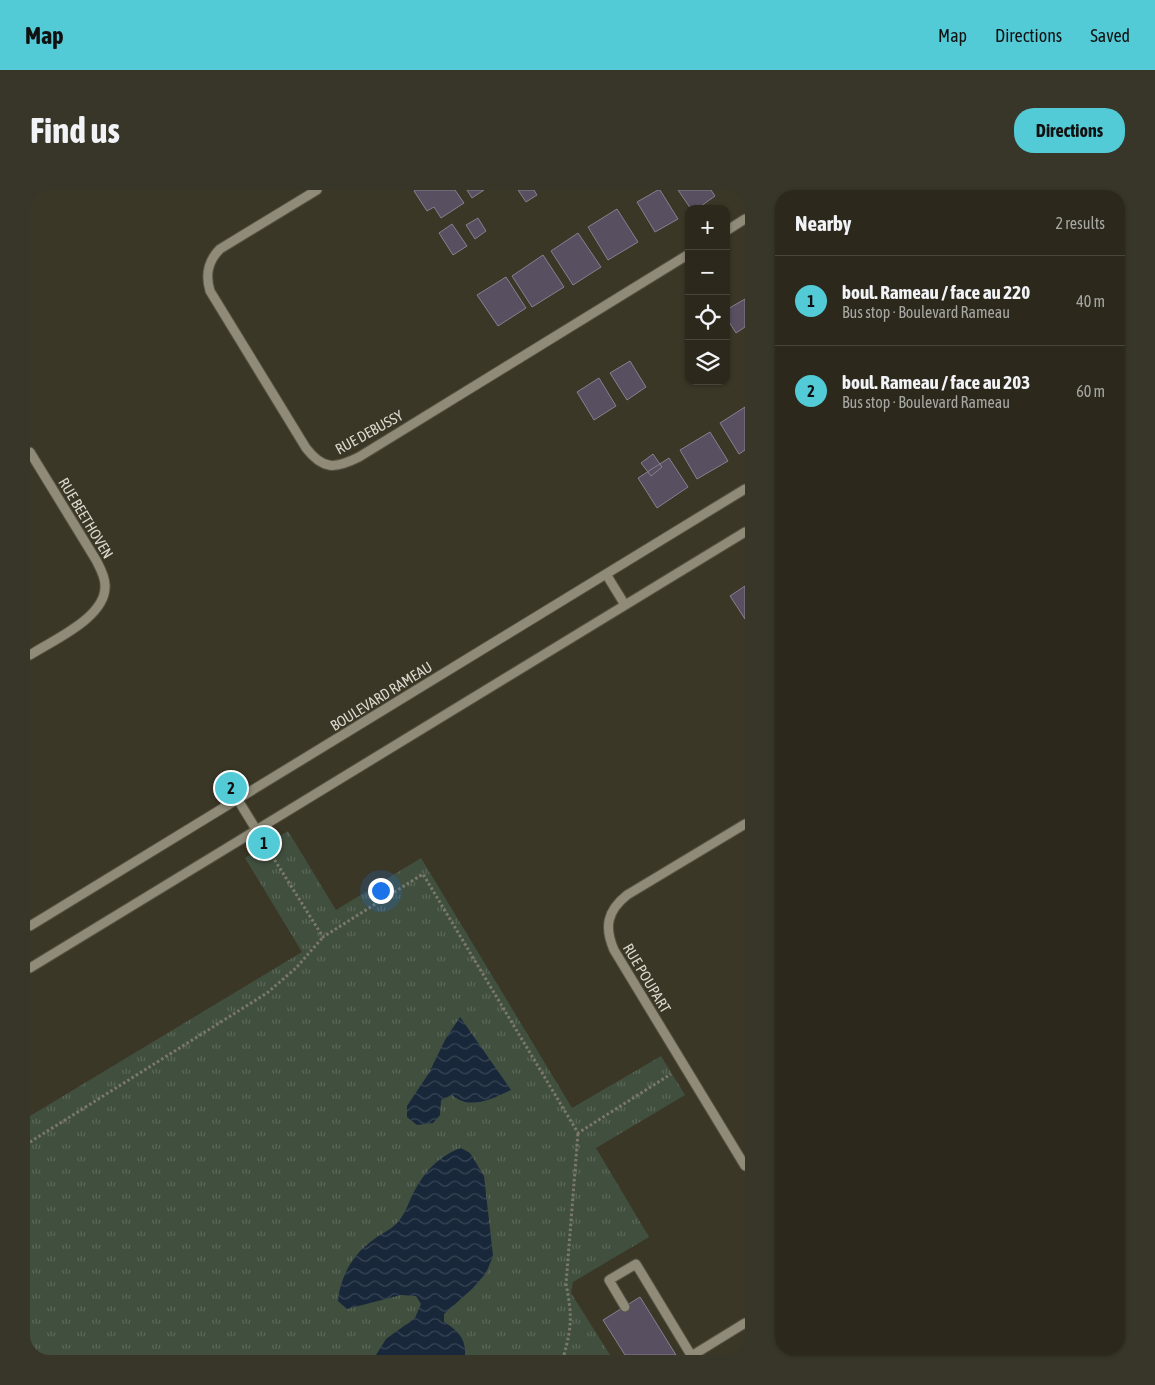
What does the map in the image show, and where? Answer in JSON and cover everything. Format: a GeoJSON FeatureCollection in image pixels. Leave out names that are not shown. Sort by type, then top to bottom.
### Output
{"type":"FeatureCollection","features":[{"type":"Feature","properties":{"kind":"street","name":"RUE DEBUSSY"},"geometry":{"type":"LineString","coordinates":[[317,190],[220,249],[214,256],[207,274],[207,282],[210,291],[306,448],[313,457],[328,465],[336,466],[359,457],[685,256]]}},
{"type":"Feature","properties":{"kind":"street"},"geometry":{"type":"LineString","coordinates":[[730,228],[745,219]]}},
{"type":"Feature","properties":{"kind":"street","name":"RUE BEETHOVEN"},"geometry":{"type":"LineString","coordinates":[[30,452],[96,560],[105,586],[103,598],[91,616],[30,654]]}},
{"type":"Feature","properties":{"kind":"street","name":"BOULEVARD RAMEAU"},"geometry":{"type":"LineString","coordinates":[[30,926],[745,489]]}},
{"type":"Feature","properties":{"kind":"street"},"geometry":{"type":"LineString","coordinates":[[30,968],[745,532]]}},
{"type":"Feature","properties":{"kind":"street"},"geometry":{"type":"LineString","coordinates":[[606,574],[625,605]]}},
{"type":"Feature","properties":{"kind":"street"},"geometry":{"type":"LineString","coordinates":[[238,800],[256,831]]}},
{"type":"Feature","properties":{"kind":"street","name":"RUE POUPART"},"geometry":{"type":"LineString","coordinates":[[745,824],[627,895],[618,902],[611,912],[608,930],[614,950],[745,1166]]}},
{"type":"Feature","properties":{"kind":"street"},"geometry":{"type":"LineString","coordinates":[[625,1307],[609,1280],[636,1264],[692,1355],[745,1323]]}},
{"type":"Feature","properties":{"kind":"path"},"geometry":{"type":"LineString","coordinates":[[264,843],[323,937]]}},
{"type":"Feature","properties":{"kind":"path"},"geometry":{"type":"LineString","coordinates":[[30,1142],[267,993],[296,968],[323,937],[423,874],[578,1132],[566,1284],[570,1304],[571,1330],[564,1355]]}},
{"type":"Feature","properties":{"kind":"path"},"geometry":{"type":"LineString","coordinates":[[578,1132],[671,1074]]}},
{"type":"Feature","properties":{"kind":"green space"},"geometry":{"type":"Polygon","coordinates":[[[288,831],[336,910],[421,858],[572,1108],[661,1056],[685,1095],[596,1148],[649,1237],[573,1282],[571,1293],[610,1355],[30,1355],[30,1116],[302,952],[245,858],[288,831]]]}},
{"type":"Feature","properties":{"kind":"water"},"geometry":{"type":"Polygon","coordinates":[[[460,1017],[511,1090],[474,1103],[459,1100],[452,1095],[441,1100],[440,1115],[433,1123],[417,1125],[407,1117],[407,1106],[429,1073],[445,1040],[460,1017]]]}},
{"type":"Feature","properties":{"kind":"water"},"geometry":{"type":"Polygon","coordinates":[[[461,1148],[470,1153],[484,1176],[493,1256],[486,1273],[473,1288],[444,1314],[444,1322],[460,1336],[464,1344],[465,1355],[376,1355],[386,1339],[415,1318],[421,1304],[416,1296],[401,1295],[347,1309],[338,1301],[345,1275],[359,1252],[398,1222],[425,1174],[444,1156],[461,1148]]]}},
{"type":"Feature","properties":{"kind":"building"},"geometry":{"type":"Polygon","coordinates":[[[455,190],[464,203],[441,218],[434,207],[427,211],[414,191],[455,190]]]}},
{"type":"Feature","properties":{"kind":"building"},"geometry":{"type":"Polygon","coordinates":[[[467,190],[484,190],[472,198],[467,190]]]}},
{"type":"Feature","properties":{"kind":"building"},"geometry":{"type":"Polygon","coordinates":[[[518,190],[534,190],[537,195],[526,202],[518,190]]]}},
{"type":"Feature","properties":{"kind":"building"},"geometry":{"type":"Polygon","coordinates":[[[660,190],[678,219],[655,232],[637,202],[660,190]]]}},
{"type":"Feature","properties":{"kind":"building"},"geometry":{"type":"Polygon","coordinates":[[[678,190],[711,190],[715,196],[703,205],[688,205],[678,190]]]}},
{"type":"Feature","properties":{"kind":"building"},"geometry":{"type":"Polygon","coordinates":[[[617,209],[638,242],[608,260],[588,227],[617,209]]]}},
{"type":"Feature","properties":{"kind":"building"},"geometry":{"type":"Polygon","coordinates":[[[478,218],[486,231],[475,239],[466,225],[478,218]]]}},
{"type":"Feature","properties":{"kind":"building"},"geometry":{"type":"Polygon","coordinates":[[[452,224],[467,246],[453,255],[439,233],[452,224]]]}},
{"type":"Feature","properties":{"kind":"building"},"geometry":{"type":"Polygon","coordinates":[[[578,233],[601,267],[573,285],[551,251],[578,233]]]}},
{"type":"Feature","properties":{"kind":"building"},"geometry":{"type":"Polygon","coordinates":[[[543,255],[564,287],[532,307],[512,276],[543,255]]]}},
{"type":"Feature","properties":{"kind":"building"},"geometry":{"type":"Polygon","coordinates":[[[506,277],[526,308],[498,326],[477,295],[506,277]]]}},
{"type":"Feature","properties":{"kind":"building"},"geometry":{"type":"Polygon","coordinates":[[[745,299],[745,327],[736,333],[730,323],[730,308],[745,299]]]}},
{"type":"Feature","properties":{"kind":"building"},"geometry":{"type":"Polygon","coordinates":[[[630,361],[646,387],[627,400],[610,373],[630,361]]]}},
{"type":"Feature","properties":{"kind":"building"},"geometry":{"type":"Polygon","coordinates":[[[599,378],[616,406],[594,420],[577,392],[599,378]]]}},
{"type":"Feature","properties":{"kind":"building"},"geometry":{"type":"Polygon","coordinates":[[[745,407],[745,450],[739,454],[720,423],[745,407]]]}},
{"type":"Feature","properties":{"kind":"building"},"geometry":{"type":"Polygon","coordinates":[[[710,432],[728,461],[697,479],[680,450],[710,432]]]}},
{"type":"Feature","properties":{"kind":"building"},"geometry":{"type":"Polygon","coordinates":[[[653,454],[662,467],[651,476],[641,463],[653,454]]]}},
{"type":"Feature","properties":{"kind":"building"},"geometry":{"type":"Polygon","coordinates":[[[669,458],[688,487],[657,508],[638,478],[669,458]]]}},
{"type":"Feature","properties":{"kind":"building"},"geometry":{"type":"Polygon","coordinates":[[[745,586],[745,619],[730,596],[745,586]]]}},
{"type":"Feature","properties":{"kind":"building"},"geometry":{"type":"Polygon","coordinates":[[[640,1297],[676,1355],[625,1355],[603,1320],[640,1297]]]}},
{"type":"Feature","properties":{"kind":"place","name":"boul. Rameau / face au 203"},"geometry":{"type":"Point","coordinates":[231,788]}},
{"type":"Feature","properties":{"kind":"place","name":"boul. Rameau / face au 220"},"geometry":{"type":"Point","coordinates":[264,843]}}]}
